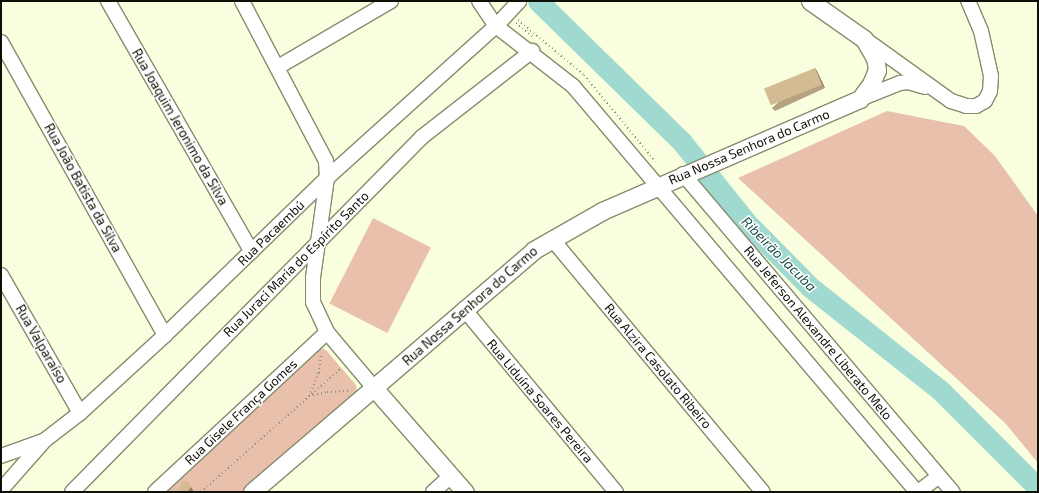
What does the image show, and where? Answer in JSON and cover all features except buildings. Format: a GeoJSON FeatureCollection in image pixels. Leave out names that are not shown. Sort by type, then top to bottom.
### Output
{"type":"FeatureCollection","features":[{"type":"Feature","properties":{"kind":"main road"},"geometry":{"type":"LineString","coordinates":[[810,1],[864,39]]}},
{"type":"Feature","properties":{"kind":"main road","name":"Rua Nossa Senhora do Carmo"},"geometry":{"type":"LineString","coordinates":[[252,492],[375,389],[534,250],[602,211],[687,172],[860,99],[872,84],[877,70],[875,58],[864,39]]}},
{"type":"Feature","properties":{"kind":"main road"},"geometry":{"type":"LineString","coordinates":[[392,409],[390,391],[394,372]]}},
{"type":"Feature","properties":{"kind":"main road"},"geometry":{"type":"LineString","coordinates":[[375,389],[465,492]]}},
{"type":"Feature","properties":{"kind":"street","name":"Rua Joaquim Jeronimo da Silva"},"geometry":{"type":"LineString","coordinates":[[108,1],[252,252]]}},
{"type":"Feature","properties":{"kind":"street"},"geometry":{"type":"LineString","coordinates":[[242,1],[326,161],[327,178],[313,276],[313,302],[327,332],[375,389]]}},
{"type":"Feature","properties":{"kind":"street"},"geometry":{"type":"LineString","coordinates":[[278,67],[391,1]]}},
{"type":"Feature","properties":{"kind":"street"},"geometry":{"type":"LineString","coordinates":[[479,1],[496,26]]}},
{"type":"Feature","properties":{"kind":"street"},"geometry":{"type":"LineString","coordinates":[[860,99],[886,87],[908,82],[966,106],[976,106],[985,101],[990,91],[991,76],[981,31],[968,1]]}},
{"type":"Feature","properties":{"kind":"street","name":"Rua Pacaembú"},"geometry":{"type":"LineString","coordinates":[[3,483],[45,440],[80,413],[165,335],[327,178],[496,26],[518,2]]}},
{"type":"Feature","properties":{"kind":"street","name":"Rua Jeferson Alexandre Liberato Melo"},"geometry":{"type":"LineString","coordinates":[[496,26],[532,51],[573,86],[918,492]]}},
{"type":"Feature","properties":{"kind":"street"},"geometry":{"type":"LineString","coordinates":[[864,39],[945,97]]}},
{"type":"Feature","properties":{"kind":"street","name":"Rua João Batista da Silva"},"geometry":{"type":"LineString","coordinates":[[1,42],[165,335]]}},
{"type":"Feature","properties":{"kind":"street","name":"Rua Juraci Maria do Espírito Santo"},"geometry":{"type":"LineString","coordinates":[[72,492],[422,137],[532,51]]}},
{"type":"Feature","properties":{"kind":"street","name":"Rua Jeferson Alexandre Liberato Melo"},"geometry":{"type":"LineString","coordinates":[[687,172],[953,492]]}},
{"type":"Feature","properties":{"kind":"street","name":"Rua Alzira Casolato Ribeiro"},"geometry":{"type":"LineString","coordinates":[[552,239],[764,492]]}},
{"type":"Feature","properties":{"kind":"street","name":"Rua Valparaíso"},"geometry":{"type":"LineString","coordinates":[[1,275],[80,413]]}},
{"type":"Feature","properties":{"kind":"street","name":"Rua Liduína Soares Pereira"},"geometry":{"type":"LineString","coordinates":[[464,310],[616,492]]}},
{"type":"Feature","properties":{"kind":"street","name":"Rua Gisele França Gomes"},"geometry":{"type":"LineString","coordinates":[[155,492],[327,332]]}},
{"type":"Feature","properties":{"kind":"street","name":"Rua Pacaembú"},"geometry":{"type":"LineString","coordinates":[[1,456],[45,440]]}},
{"type":"Feature","properties":{"kind":"street"},"geometry":{"type":"LineString","coordinates":[[433,492],[451,476]]}},
{"type":"Feature","properties":{"kind":"street"},"geometry":{"type":"LineString","coordinates":[[918,492],[939,476]]}},
{"type":"Feature","properties":{"kind":"path"},"geometry":{"type":"LineString","coordinates":[[308,397],[319,373],[320,350]]}},
{"type":"Feature","properties":{"kind":"path"},"geometry":{"type":"LineString","coordinates":[[202,492],[340,368]]}},
{"type":"Feature","properties":{"kind":"path"},"geometry":{"type":"LineString","coordinates":[[308,397],[334,391],[353,391]]}},
{"type":"Feature","properties":{"kind":"shaded area"},"geometry":{"type":"Polygon","coordinates":[[[887,111],[964,126],[995,156],[1038,216],[1038,463],[1006,424],[738,178],[887,111]]]}},
{"type":"Feature","properties":{"kind":"shaded area"},"geometry":{"type":"Polygon","coordinates":[[[373,218],[431,248],[387,333],[329,304],[373,218]]]}},
{"type":"Feature","properties":{"kind":"shaded area"},"geometry":{"type":"Polygon","coordinates":[[[320,347],[326,350],[356,385],[357,393],[244,492],[163,492],[320,347]]]}},
{"type":"Feature","properties":{"kind":"waterway","name":"Ribeirão Jacuba"},"geometry":{"type":"LineString","coordinates":[[538,1],[682,142],[746,222],[810,287],[940,390],[1038,488]]}}]}
